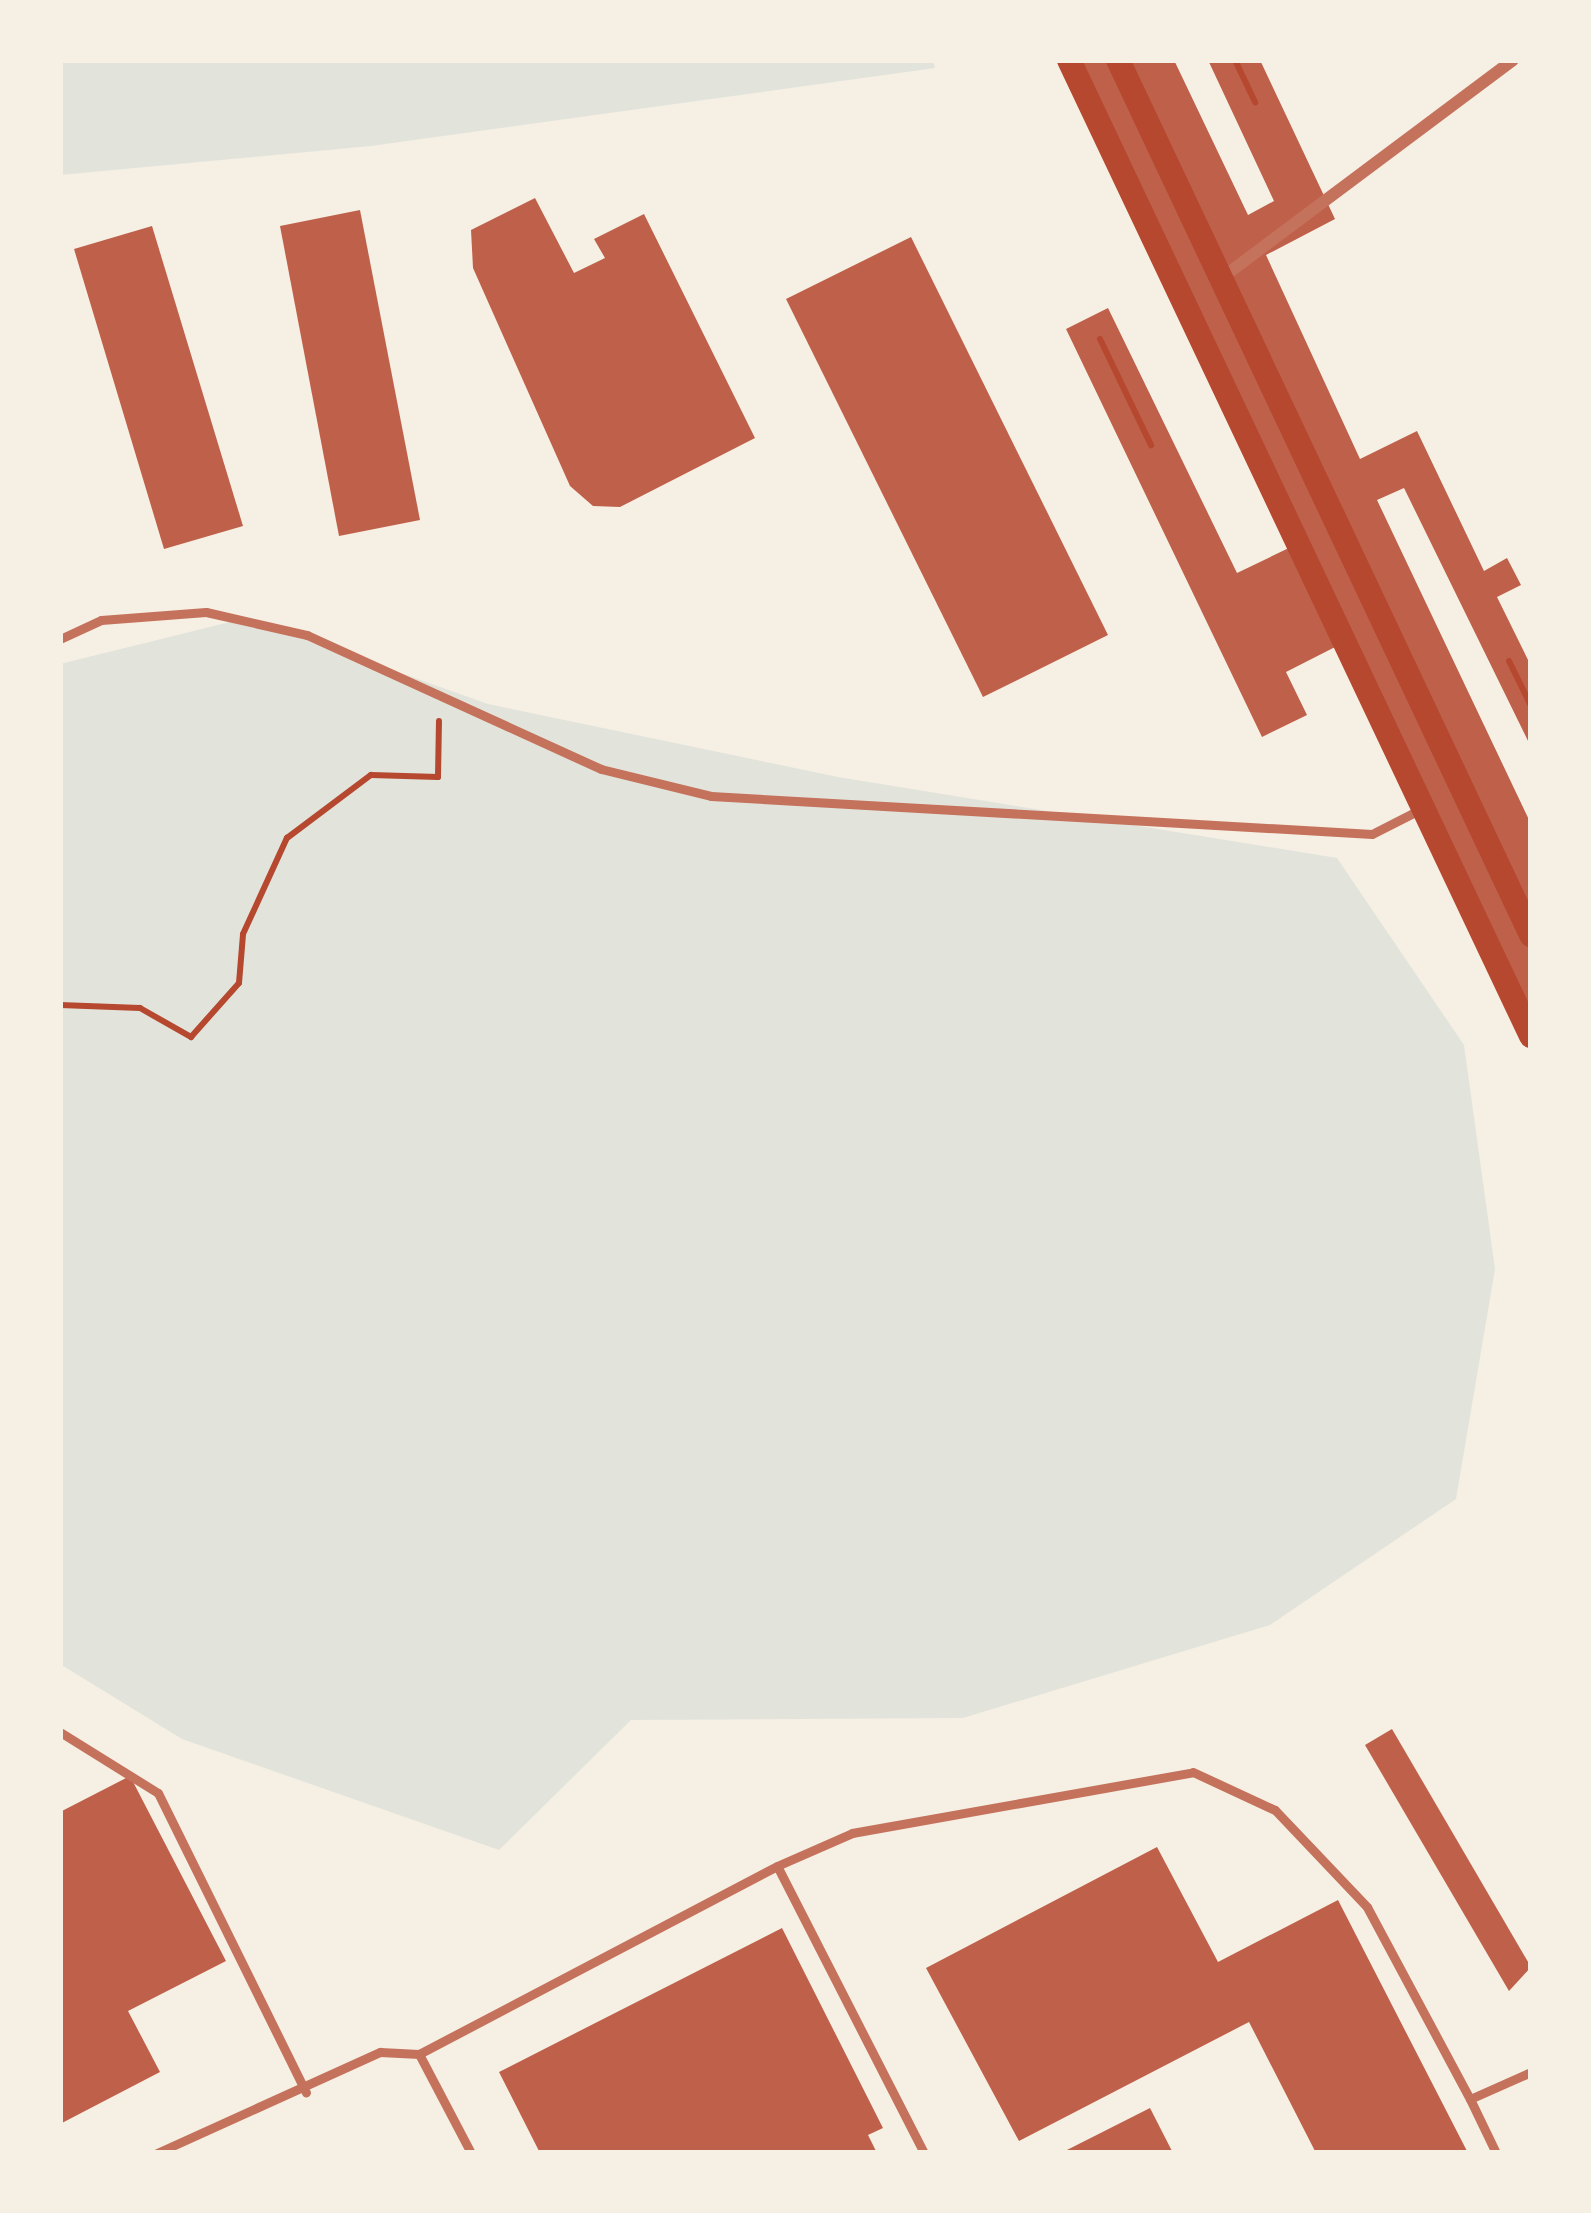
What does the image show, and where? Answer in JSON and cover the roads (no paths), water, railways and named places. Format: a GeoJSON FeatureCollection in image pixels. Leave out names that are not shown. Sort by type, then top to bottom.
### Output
{"type":"FeatureCollection","features":[{"type":"Feature","properties":{"kind":"main road"},"geometry":{"type":"LineString","coordinates":[[1069,60],[1531,1036]]}},
{"type":"Feature","properties":{"kind":"main road"},"geometry":{"type":"LineString","coordinates":[[1118,60],[1227,274],[1531,935]]}},
{"type":"Feature","properties":{"kind":"street"},"geometry":{"type":"LineString","coordinates":[[1227,274],[1513,60]]}},
{"type":"Feature","properties":{"kind":"lane"},"geometry":{"type":"LineString","coordinates":[[60,639],[101,620],[206,612],[307,635],[601,769],[711,796],[1372,834],[1423,808]]}},
{"type":"Feature","properties":{"kind":"lane"},"geometry":{"type":"LineString","coordinates":[[60,1732],[158,1793],[306,2092]]}},
{"type":"Feature","properties":{"kind":"lane"},"geometry":{"type":"LineString","coordinates":[[158,2153],[306,2092],[380,2052],[419,2054],[777,1866],[852,1833],[1193,1772],[1275,1810],[1367,1907],[1496,2153]]}},
{"type":"Feature","properties":{"kind":"lane"},"geometry":{"type":"LineString","coordinates":[[777,1866],[924,2153]]}},
{"type":"Feature","properties":{"kind":"lane"},"geometry":{"type":"LineString","coordinates":[[419,2054],[471,2153]]}},
{"type":"Feature","properties":{"kind":"lane"},"geometry":{"type":"LineString","coordinates":[[1470,2099],[1531,2072]]}}]}
